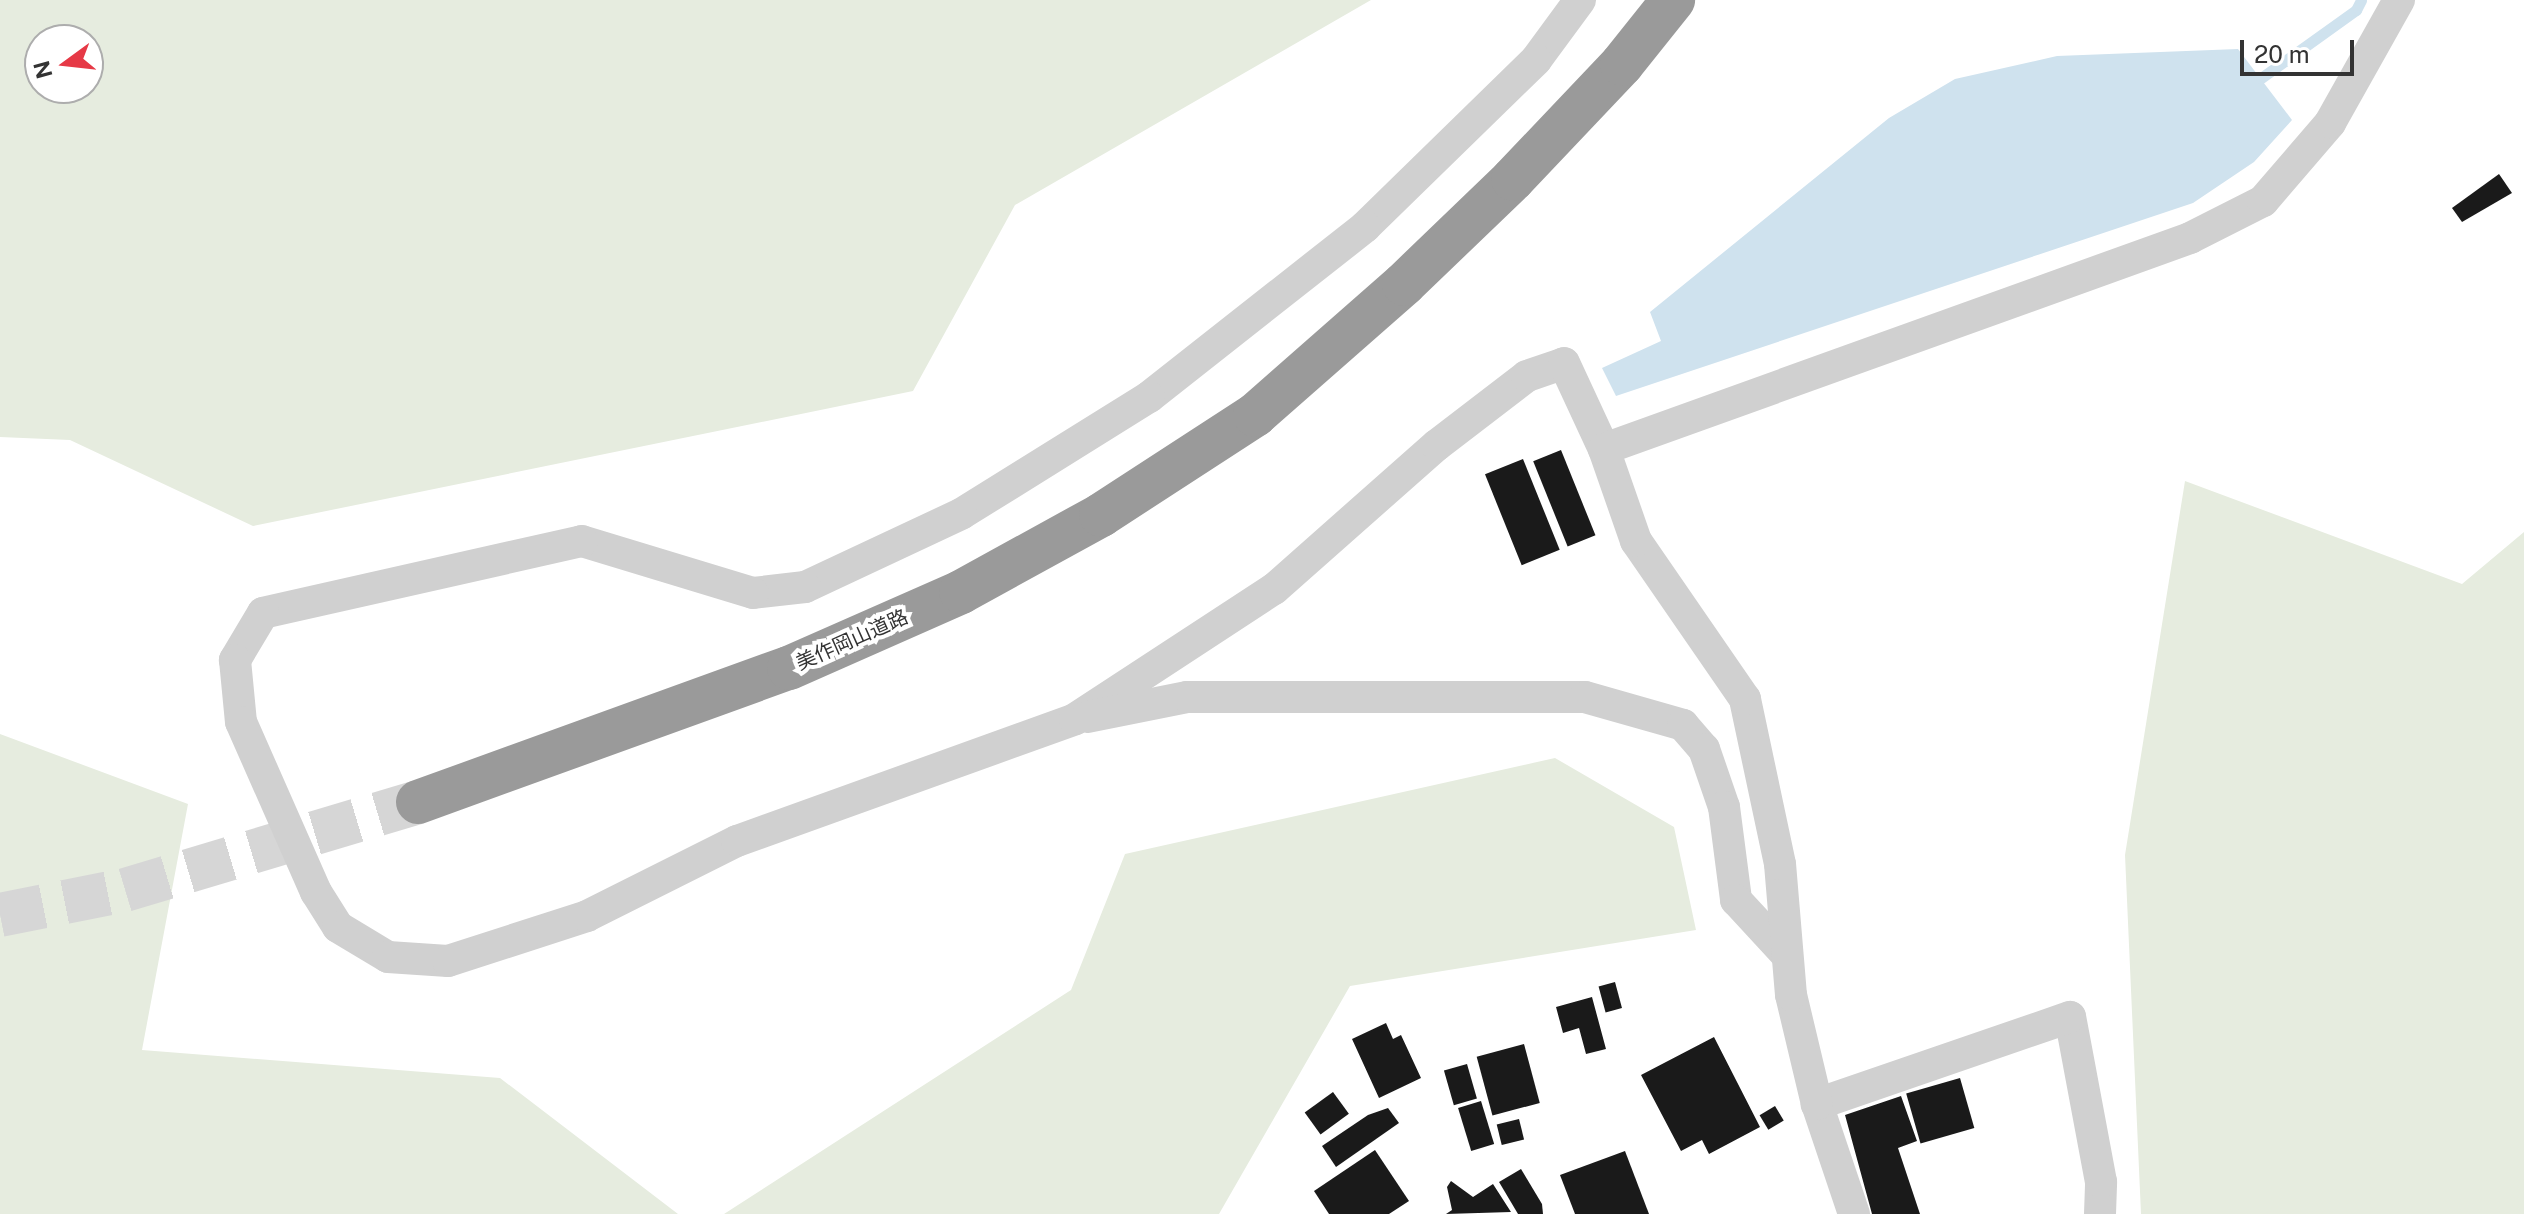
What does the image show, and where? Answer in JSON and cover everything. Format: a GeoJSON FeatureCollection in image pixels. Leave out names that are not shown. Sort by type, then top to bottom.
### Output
{"type":"FeatureCollection","features":[{"type":"Feature","properties":{"kind":"highway","name":"美作岡山道路"},"geometry":{"type":"LineString","coordinates":[[418,802],[775,674],[961,592],[1101,515],[1255,415],[1513,179],[1622,64],[1673,0]]}},
{"type":"Feature","properties":{"kind":"street"},"geometry":{"type":"LineString","coordinates":[[1580,0],[1536,60],[1365,227],[1149,397],[961,514],[805,587],[753,593],[582,541],[263,613],[235,660],[241,722],[316,892],[338,927],[388,957],[448,961],[587,916],[737,841],[1075,719],[1187,697],[1585,697],[1683,725],[1704,749],[1724,807],[1736,900],[1787,955]]}},
{"type":"Feature","properties":{"kind":"street"},"geometry":{"type":"LineString","coordinates":[[1604,449],[2190,238],[2263,201],[2330,123],[2399,0]]}},
{"type":"Feature","properties":{"kind":"street"},"geometry":{"type":"LineString","coordinates":[[1075,719],[1274,589],[1437,445],[1527,376],[1564,363],[1604,449],[1636,541],[1745,699],[1780,864],[1791,995],[1817,1104],[1854,1214]]}},
{"type":"Feature","properties":{"kind":"street"},"geometry":{"type":"LineString","coordinates":[[1817,1104],[2070,1017],[2101,1182],[2100,1214]]}},
{"type":"Feature","properties":{"kind":"shaded area"},"geometry":{"type":"Polygon","coordinates":[[[0,0],[1371,0],[1015,205],[913,391],[253,526],[70,440],[0,437],[0,0]]]}},
{"type":"Feature","properties":{"kind":"shaded area"},"geometry":{"type":"Polygon","coordinates":[[[2185,481],[2462,584],[2524,532],[2524,1214],[2141,1214],[2125,855],[2185,481]]]}},
{"type":"Feature","properties":{"kind":"shaded area"},"geometry":{"type":"Polygon","coordinates":[[[0,734],[188,804],[142,1050],[500,1078],[678,1214],[0,1214],[0,734]]]}},
{"type":"Feature","properties":{"kind":"shaded area"},"geometry":{"type":"Polygon","coordinates":[[[1555,758],[1674,827],[1696,930],[1350,986],[1219,1214],[724,1214],[1071,990],[1125,854],[1555,758]]]}},
{"type":"Feature","properties":{"kind":"water"},"geometry":{"type":"Polygon","coordinates":[[[2238,49],[2292,120],[2254,162],[2193,203],[1616,396],[1602,368],[1661,341],[1650,312],[1889,118],[1955,79],[2057,56],[2238,49]]]}},
{"type":"Feature","properties":{"kind":"building"},"geometry":{"type":"Polygon","coordinates":[[[2499,174],[2512,193],[2462,222],[2452,208],[2499,174]]]}},
{"type":"Feature","properties":{"kind":"building"},"geometry":{"type":"Polygon","coordinates":[[[1561,450],[1595,535],[1568,547],[1533,461],[1561,450]]]}},
{"type":"Feature","properties":{"kind":"building"},"geometry":{"type":"Polygon","coordinates":[[[1523,459],[1560,550],[1522,565],[1485,474],[1523,459]]]}},
{"type":"Feature","properties":{"kind":"building"},"geometry":{"type":"Polygon","coordinates":[[[1615,982],[1622,1008],[1606,1012],[1599,986],[1615,982]]]}},
{"type":"Feature","properties":{"kind":"building"},"geometry":{"type":"Polygon","coordinates":[[[1592,997],[1606,1049],[1586,1054],[1579,1028],[1563,1033],[1556,1007],[1592,997]]]}},
{"type":"Feature","properties":{"kind":"building"},"geometry":{"type":"Polygon","coordinates":[[[1386,1023],[1393,1039],[1401,1035],[1421,1078],[1379,1098],[1352,1039],[1386,1023]]]}},
{"type":"Feature","properties":{"kind":"building"},"geometry":{"type":"Polygon","coordinates":[[[1714,1037],[1760,1127],[1709,1154],[1702,1140],[1681,1151],[1641,1075],[1714,1037]]]}},
{"type":"Feature","properties":{"kind":"building"},"geometry":{"type":"Polygon","coordinates":[[[1524,1044],[1540,1103],[1492,1116],[1477,1057],[1524,1044]]]}},
{"type":"Feature","properties":{"kind":"building"},"geometry":{"type":"Polygon","coordinates":[[[1467,1064],[1477,1099],[1454,1105],[1444,1071],[1467,1064]]]}},
{"type":"Feature","properties":{"kind":"building"},"geometry":{"type":"Polygon","coordinates":[[[1960,1078],[1974,1128],[1921,1143],[1906,1093],[1960,1078]]]}},
{"type":"Feature","properties":{"kind":"building"},"geometry":{"type":"Polygon","coordinates":[[[1333,1092],[1349,1114],[1321,1134],[1305,1113],[1333,1092]]]}},
{"type":"Feature","properties":{"kind":"building"},"geometry":{"type":"Polygon","coordinates":[[[1901,1096],[1917,1141],[1898,1148],[1920,1214],[1872,1214],[1845,1115],[1901,1096]]]}},
{"type":"Feature","properties":{"kind":"building"},"geometry":{"type":"Polygon","coordinates":[[[1481,1101],[1494,1144],[1471,1151],[1458,1108],[1481,1101]]]}},
{"type":"Feature","properties":{"kind":"building"},"geometry":{"type":"Polygon","coordinates":[[[1775,1106],[1784,1121],[1768,1130],[1760,1115],[1775,1106]]]}},
{"type":"Feature","properties":{"kind":"building"},"geometry":{"type":"Polygon","coordinates":[[[1388,1108],[1399,1123],[1336,1167],[1322,1146],[1368,1115],[1388,1108]]]}},
{"type":"Feature","properties":{"kind":"building"},"geometry":{"type":"Polygon","coordinates":[[[1519,1119],[1524,1139],[1502,1145],[1497,1125],[1519,1119]]]}},
{"type":"Feature","properties":{"kind":"building"},"geometry":{"type":"Polygon","coordinates":[[[1375,1150],[1409,1201],[1389,1214],[1329,1214],[1314,1191],[1375,1150]]]}},
{"type":"Feature","properties":{"kind":"building"},"geometry":{"type":"Polygon","coordinates":[[[1625,1151],[1649,1214],[1575,1214],[1560,1175],[1625,1151]]]}},
{"type":"Feature","properties":{"kind":"building"},"geometry":{"type":"Polygon","coordinates":[[[1521,1169],[1542,1204],[1543,1214],[1518,1214],[1499,1182],[1521,1169]]]}},
{"type":"Feature","properties":{"kind":"building"},"geometry":{"type":"Polygon","coordinates":[[[1451,1181],[1473,1197],[1493,1184],[1511,1212],[1446,1214],[1452,1210],[1447,1187],[1451,1181]]]}},
{"type":"Feature","properties":{"kind":"waterway"},"geometry":{"type":"LineString","coordinates":[[2261,78],[2356,10],[2361,0]]}},
{"type":"Feature","properties":{"kind":"tunnel"},"geometry":{"type":"LineString","coordinates":[[0,915],[125,890],[418,802]]}}]}
